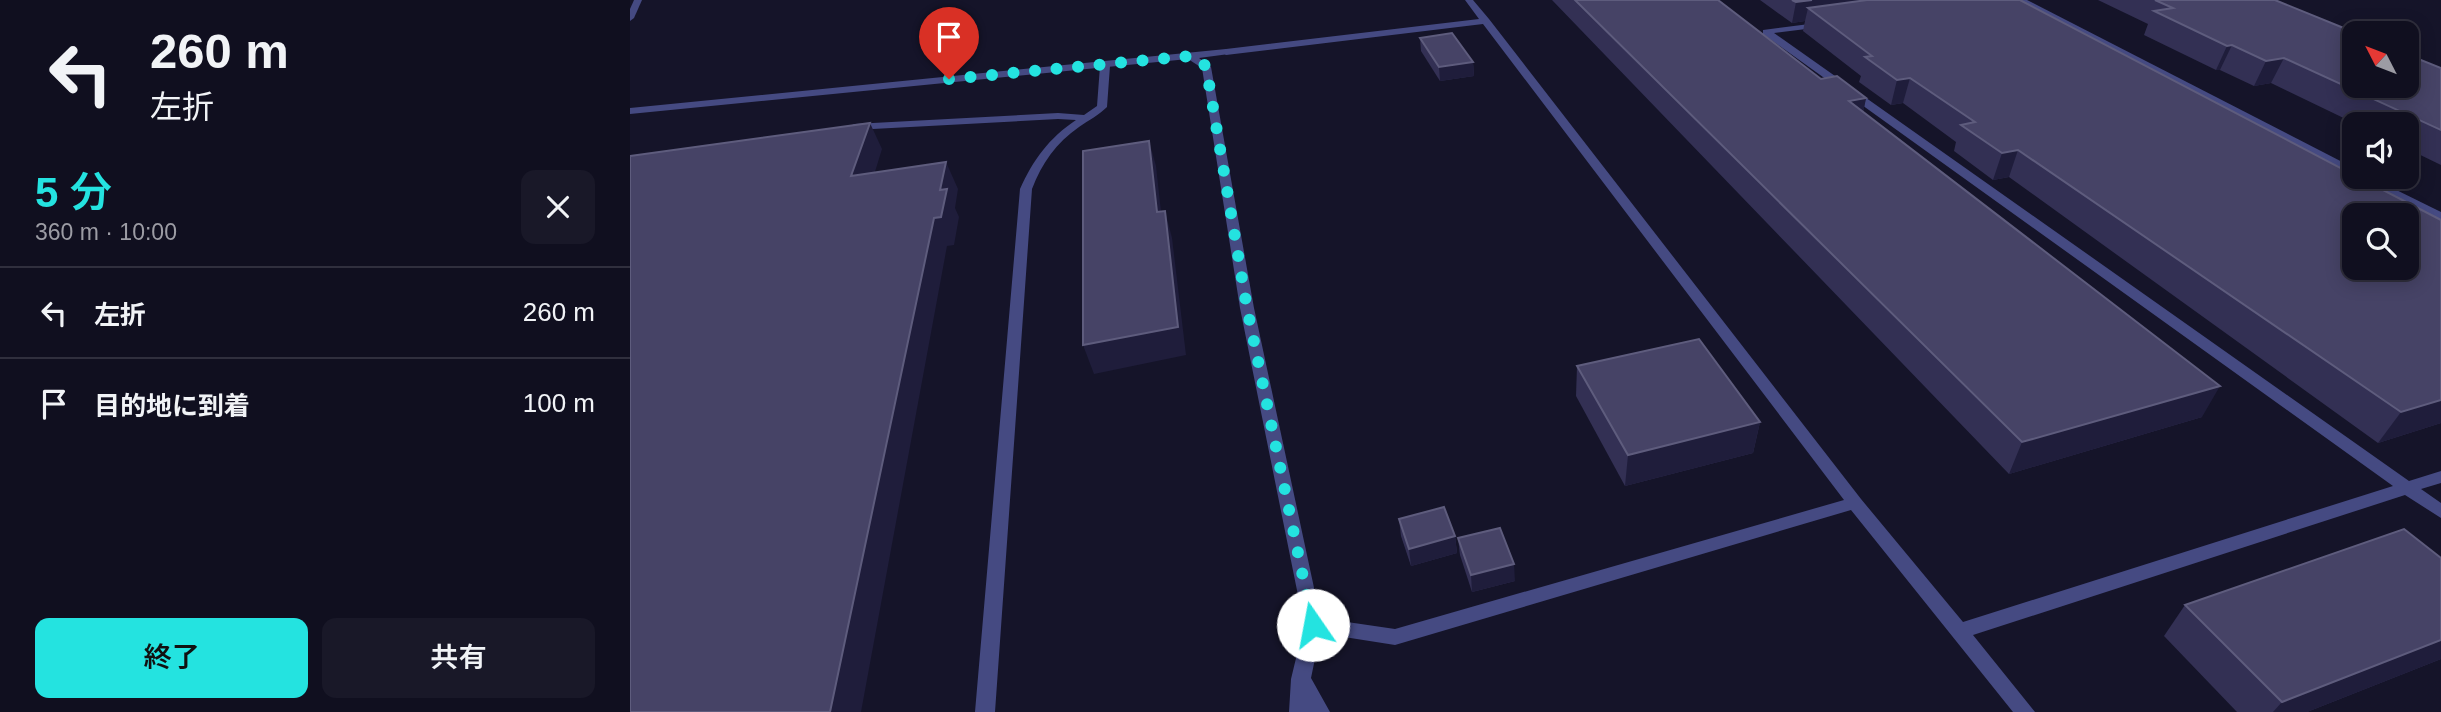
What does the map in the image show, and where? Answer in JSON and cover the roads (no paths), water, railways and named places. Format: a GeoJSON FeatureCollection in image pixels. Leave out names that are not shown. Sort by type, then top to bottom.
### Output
{"type":"FeatureCollection","features":[{"type":"Feature","properties":{"kind":"street"},"geometry":{"type":"LineString","coordinates":[[630,18],[638,0]]}},
{"type":"Feature","properties":{"kind":"street"},"geometry":{"type":"LineString","coordinates":[[1469,0],[1855,503],[2025,712]]}},
{"type":"Feature","properties":{"kind":"street"},"geometry":{"type":"LineString","coordinates":[[2021,0],[2342,166]]}},
{"type":"Feature","properties":{"kind":"street"},"geometry":{"type":"LineString","coordinates":[[630,111],[1105,66],[1486,21]]}},
{"type":"Feature","properties":{"kind":"street"},"geometry":{"type":"LineString","coordinates":[[1833,23],[1766,32],[2441,512]]}},
{"type":"Feature","properties":{"kind":"street"},"geometry":{"type":"LineString","coordinates":[[1190,56],[1206,66],[1210,81],[1247,308],[1313,625],[1301,679],[1299,712]]}},
{"type":"Feature","properties":{"kind":"street"},"geometry":{"type":"LineString","coordinates":[[985,712],[1026,189],[1037,161],[1049,146],[1102,107],[1105,66]]}},
{"type":"Feature","properties":{"kind":"street"},"geometry":{"type":"LineString","coordinates":[[848,128],[1058,116],[1086,118]]}},
{"type":"Feature","properties":{"kind":"street"},"geometry":{"type":"LineString","coordinates":[[2386,189],[2441,217]]}},
{"type":"Feature","properties":{"kind":"street"},"geometry":{"type":"LineString","coordinates":[[1960,631],[2441,477]]}},
{"type":"Feature","properties":{"kind":"street"},"geometry":{"type":"LineString","coordinates":[[1313,625],[1395,637],[1855,503]]}},
{"type":"Feature","properties":{"kind":"street"},"geometry":{"type":"LineString","coordinates":[[1301,679],[1320,712]]}}]}
